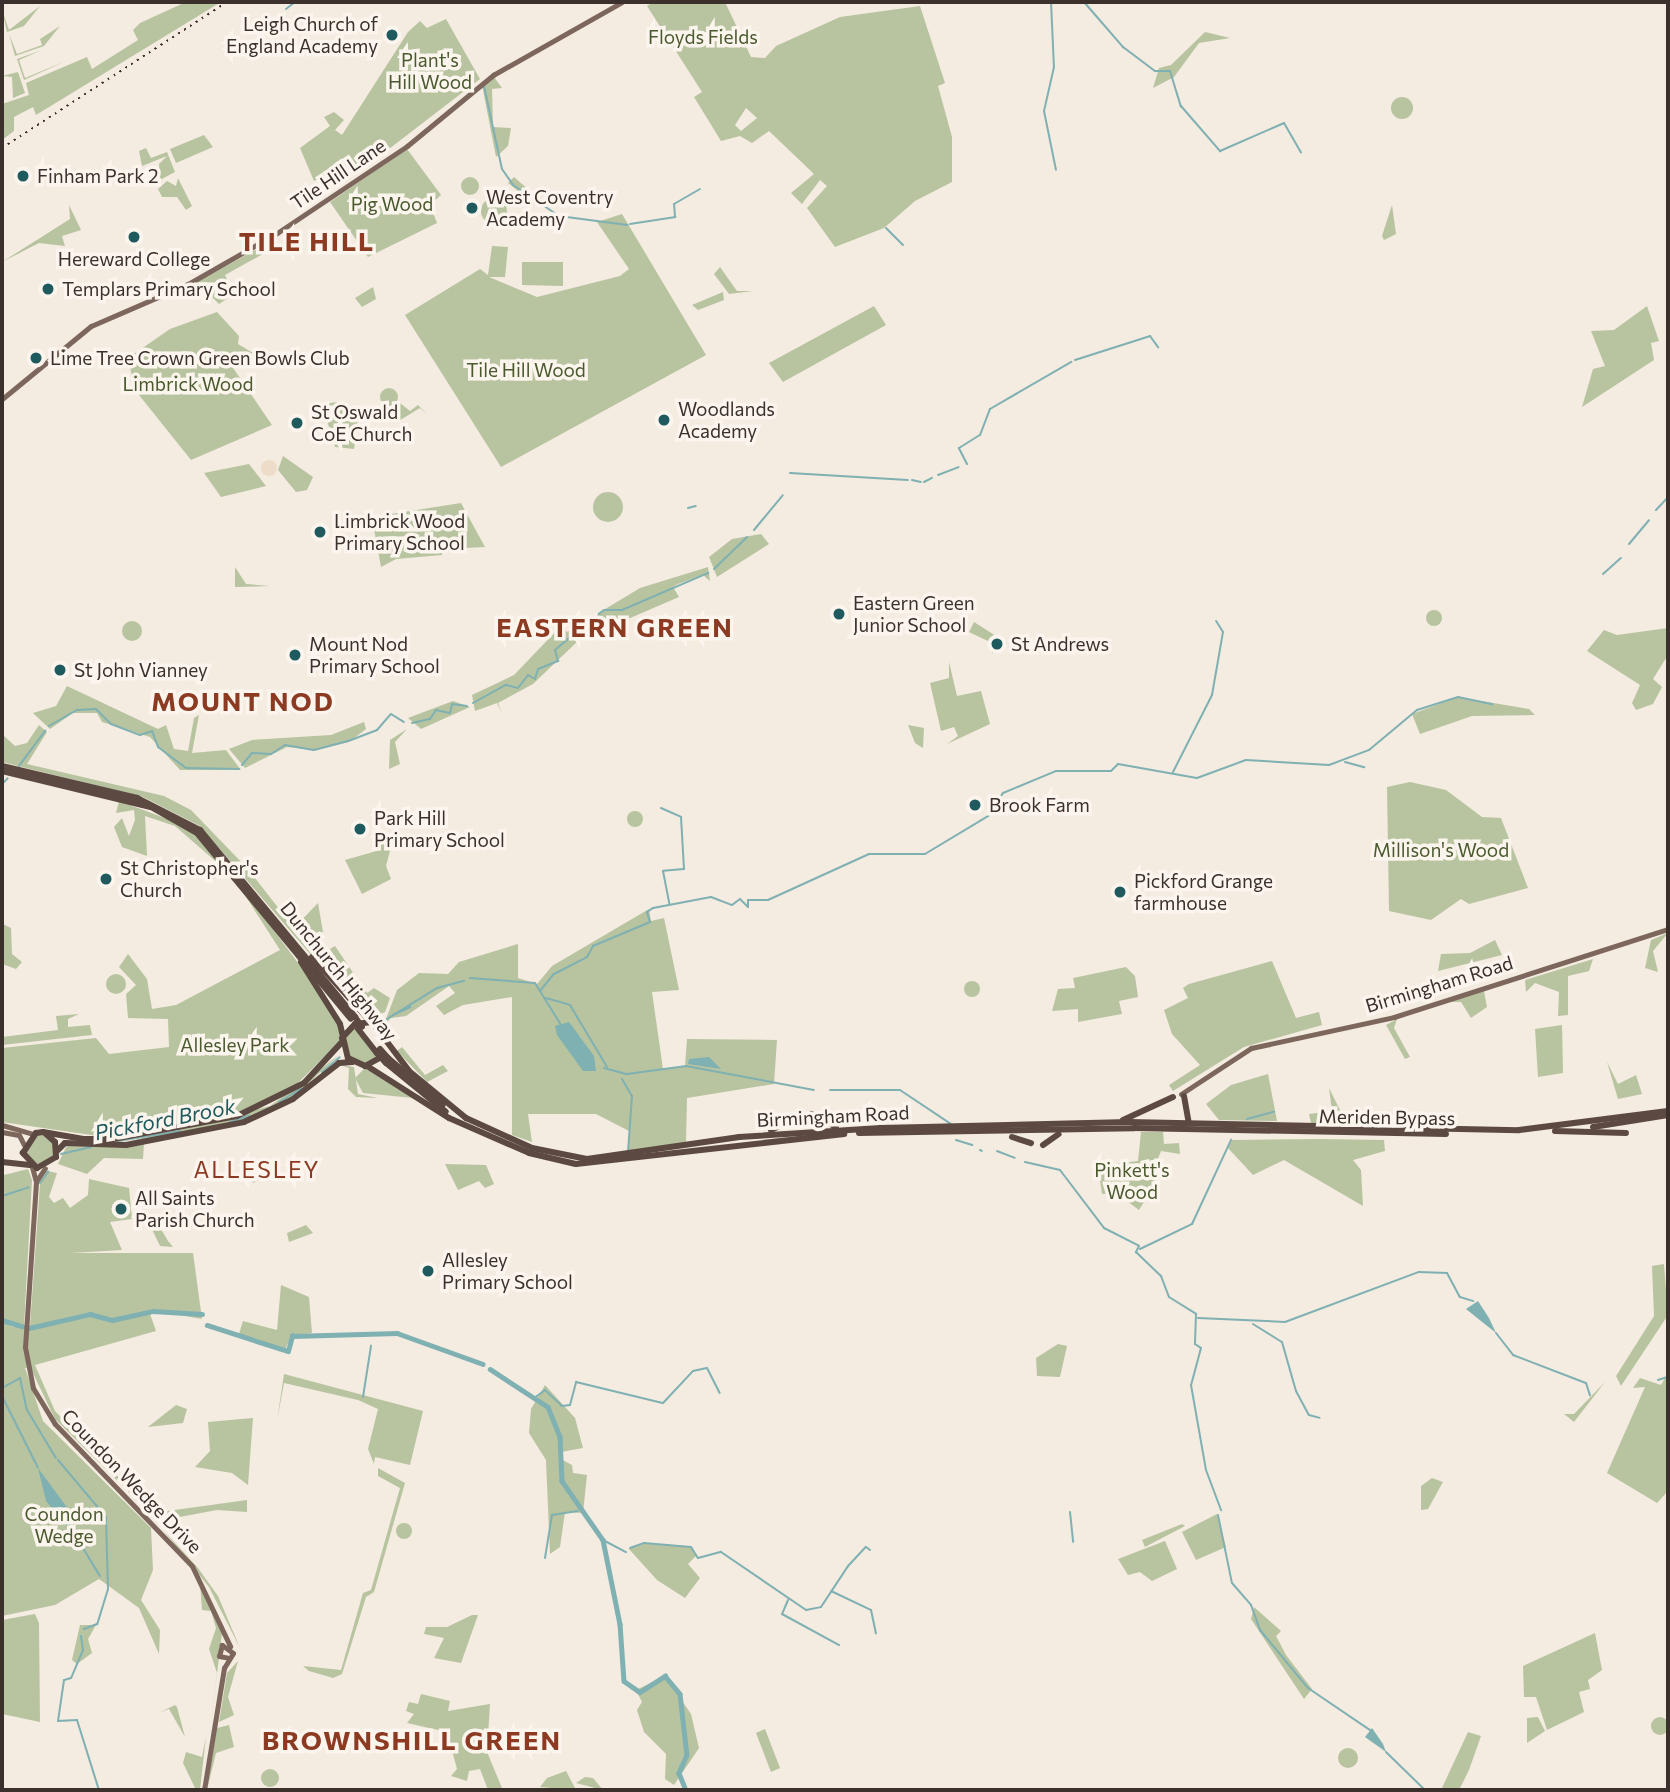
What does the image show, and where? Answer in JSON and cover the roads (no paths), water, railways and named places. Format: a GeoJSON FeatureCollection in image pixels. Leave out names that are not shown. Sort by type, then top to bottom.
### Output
{"type":"FeatureCollection","features":[{"type":"Feature","properties":{"kind":"highway","name":"Dunchurch Highway"},"geometry":{"type":"LineString","coordinates":[[2,769],[136,803],[175,819],[221,856],[353,1018]]}},
{"type":"Feature","properties":{"kind":"highway","name":"Dunchurch Highway"},"geometry":{"type":"LineString","coordinates":[[2,769],[136,798],[177,815],[213,841],[300,947],[387,1060],[466,1121]]}},
{"type":"Feature","properties":{"kind":"highway"},"geometry":{"type":"LineString","coordinates":[[279,929],[337,1018],[342,1040],[352,1062]]}},
{"type":"Feature","properties":{"kind":"highway"},"geometry":{"type":"LineString","coordinates":[[300,947],[372,1022],[416,1078],[466,1121]]}},
{"type":"Feature","properties":{"kind":"highway"},"geometry":{"type":"LineString","coordinates":[[31,1166],[23,1153],[24,1144],[33,1134],[113,1139],[237,1116],[304,1083],[355,1024],[372,1022]]}},
{"type":"Feature","properties":{"kind":"highway"},"geometry":{"type":"LineString","coordinates":[[367,1066],[381,1058],[387,1042]]}},
{"type":"Feature","properties":{"kind":"highway"},"geometry":{"type":"LineString","coordinates":[[2,1162],[45,1168],[65,1143],[126,1145],[244,1122],[293,1099],[339,1063],[352,1062],[367,1066],[466,1121],[554,1158]]}},
{"type":"Feature","properties":{"kind":"highway"},"geometry":{"type":"LineString","coordinates":[[1043,1144],[1052,1136],[1102,1129],[1179,1129],[1184,1136],[1190,1126],[1184,1092]]}},
{"type":"Feature","properties":{"kind":"highway"},"geometry":{"type":"LineString","coordinates":[[1114,1122],[1173,1097]]}},
{"type":"Feature","properties":{"kind":"highway","name":"Meriden Bypass"},"geometry":{"type":"LineString","coordinates":[[1190,1126],[1519,1130],[1668,1113]]}},
{"type":"Feature","properties":{"kind":"highway","name":"Meriden Bypass"},"geometry":{"type":"LineString","coordinates":[[1114,1122],[1190,1126],[1555,1131],[1668,1113]]}},
{"type":"Feature","properties":{"kind":"highway"},"geometry":{"type":"LineString","coordinates":[[811,1115],[823,1126],[866,1129]]}},
{"type":"Feature","properties":{"kind":"highway"},"geometry":{"type":"LineString","coordinates":[[738,1137],[783,1128],[796,1118]]}},
{"type":"Feature","properties":{"kind":"highway","name":"Birmingham Road"},"geometry":{"type":"LineString","coordinates":[[554,1158],[619,1158],[738,1137],[866,1129],[1114,1122]]}},
{"type":"Feature","properties":{"kind":"highway","name":"Birmingham Road"},"geometry":{"type":"LineString","coordinates":[[554,1158],[607,1165],[755,1139],[826,1135],[997,1135],[1102,1129]]}},
{"type":"Feature","properties":{"kind":"highway"},"geometry":{"type":"LineString","coordinates":[[1555,1131],[1626,1133]]}},
{"type":"Feature","properties":{"kind":"highway"},"geometry":{"type":"LineString","coordinates":[[45,1133],[57,1150]]}},
{"type":"Feature","properties":{"kind":"highway"},"geometry":{"type":"LineString","coordinates":[[997,1135],[1031,1143]]}},
{"type":"Feature","properties":{"kind":"highway"},"geometry":{"type":"LineString","coordinates":[[10,1162],[23,1153]]}},
{"type":"Feature","properties":{"kind":"main road","name":"Tile Hill Lane"},"geometry":{"type":"LineString","coordinates":[[2,399],[91,326],[224,264],[405,147],[508,66],[534,54],[622,2]]}},
{"type":"Feature","properties":{"kind":"main road","name":"Birmingham Road"},"geometry":{"type":"LineString","coordinates":[[1173,1097],[1263,1044],[1394,1017],[1644,939],[1666,929]]}},
{"type":"Feature","properties":{"kind":"main road"},"geometry":{"type":"LineString","coordinates":[[2,1125],[33,1134]]}},
{"type":"Feature","properties":{"kind":"main road"},"geometry":{"type":"LineString","coordinates":[[2,1132],[19,1135],[24,1144]]}},
{"type":"Feature","properties":{"kind":"main road","name":"Coundon Wedge Drive"},"geometry":{"type":"LineString","coordinates":[[31,1166],[36,1182],[25,1331],[29,1376],[49,1416],[192,1566],[230,1646],[204,1790]]}},
{"type":"Feature","properties":{"kind":"main road","name":"Coundon Wedge Drive"},"geometry":{"type":"LineString","coordinates":[[36,1182],[45,1168]]}},
{"type":"Feature","properties":{"kind":"main road","name":"Coundon Wedge Drive"},"geometry":{"type":"LineString","coordinates":[[224,1631],[220,1647],[224,1668]]}},
{"type":"Feature","properties":{"kind":"main road"},"geometry":{"type":"LineString","coordinates":[[220,1647],[230,1646]]}},
{"type":"Feature","properties":{"kind":"main road"},"geometry":{"type":"LineString","coordinates":[[220,1657],[229,1658]]}},
{"type":"Feature","properties":{"kind":"water"},"geometry":{"type":"Polygon","coordinates":[[[569,1022],[594,1056],[596,1071],[583,1071],[557,1035],[555,1026],[569,1022]]]}},
{"type":"Feature","properties":{"kind":"water"},"geometry":{"type":"Polygon","coordinates":[[[709,1057],[721,1069],[688,1064],[689,1059],[709,1057]]]}},
{"type":"Feature","properties":{"kind":"water"},"geometry":{"type":"Polygon","coordinates":[[[1478,1301],[1489,1318],[1496,1333],[1466,1309],[1478,1301]]]}},
{"type":"Feature","properties":{"kind":"water"},"geometry":{"type":"Polygon","coordinates":[[[38,1468],[69,1510],[71,1531],[46,1501],[38,1468]]]}},
{"type":"Feature","properties":{"kind":"water"},"geometry":{"type":"Polygon","coordinates":[[[1372,1728],[1383,1744],[1386,1752],[1365,1737],[1372,1728]]]}},
{"type":"Feature","properties":{"kind":"waterway"},"geometry":{"type":"LineString","coordinates":[[286,9],[295,2]]}},
{"type":"Feature","properties":{"kind":"waterway"},"geometry":{"type":"LineString","coordinates":[[1051,2],[1054,67],[1044,111],[1056,170]]}},
{"type":"Feature","properties":{"kind":"waterway"},"geometry":{"type":"LineString","coordinates":[[1084,2],[1123,47],[1155,71],[1170,71],[1181,106],[1220,151],[1284,123],[1301,152]]}},
{"type":"Feature","properties":{"kind":"waterway"},"geometry":{"type":"LineString","coordinates":[[484,86],[502,169],[513,185],[559,216],[627,225]]}},
{"type":"Feature","properties":{"kind":"waterway"},"geometry":{"type":"LineString","coordinates":[[630,224],[675,217],[674,204],[700,189]]}},
{"type":"Feature","properties":{"kind":"waterway"},"geometry":{"type":"LineString","coordinates":[[886,228],[903,245]]}},
{"type":"Feature","properties":{"kind":"waterway"},"geometry":{"type":"LineString","coordinates":[[1075,360],[1150,336],[1158,347]]}},
{"type":"Feature","properties":{"kind":"waterway"},"geometry":{"type":"LineString","coordinates":[[967,464],[959,448],[980,435],[990,409],[1071,362]]}},
{"type":"Feature","properties":{"kind":"waterway"},"geometry":{"type":"LineString","coordinates":[[938,475],[959,467]]}},
{"type":"Feature","properties":{"kind":"waterway"},"geometry":{"type":"LineString","coordinates":[[790,473],[908,480]]}},
{"type":"Feature","properties":{"kind":"waterway"},"geometry":{"type":"LineString","coordinates":[[924,482],[932,478]]}},
{"type":"Feature","properties":{"kind":"waterway"},"geometry":{"type":"LineString","coordinates":[[912,480],[921,482]]}},
{"type":"Feature","properties":{"kind":"waterway"},"geometry":{"type":"LineString","coordinates":[[754,530],[783,495]]}},
{"type":"Feature","properties":{"kind":"waterway"},"geometry":{"type":"LineString","coordinates":[[1656,510],[1668,497]]}},
{"type":"Feature","properties":{"kind":"waterway"},"geometry":{"type":"LineString","coordinates":[[688,508],[696,506]]}},
{"type":"Feature","properties":{"kind":"waterway"},"geometry":{"type":"LineString","coordinates":[[1629,544],[1649,520]]}},
{"type":"Feature","properties":{"kind":"waterway"},"geometry":{"type":"LineString","coordinates":[[714,569],[747,537]]}},
{"type":"Feature","properties":{"kind":"waterway"},"geometry":{"type":"LineString","coordinates":[[1603,574],[1621,558]]}},
{"type":"Feature","properties":{"kind":"waterway"},"geometry":{"type":"LineString","coordinates":[[473,703],[506,685],[518,688],[528,675],[535,679],[538,669],[558,661],[555,650],[579,630],[588,633],[592,619],[604,610],[622,610],[708,573]]}},
{"type":"Feature","properties":{"kind":"waterway"},"geometry":{"type":"LineString","coordinates":[[1173,772],[1212,695],[1223,632],[1216,621]]}},
{"type":"Feature","properties":{"kind":"waterway"},"geometry":{"type":"LineString","coordinates":[[540,991],[554,974],[587,957],[593,946],[650,922],[647,912],[653,908],[711,897],[732,905],[740,899],[748,907],[748,900],[768,900],[869,854],[925,854],[988,816],[1003,793],[1056,771],[1111,771],[1118,764],[1197,778],[1246,760],[1329,765],[1369,750],[1417,710],[1458,697],[1492,704]]}},
{"type":"Feature","properties":{"kind":"waterway"},"geometry":{"type":"LineString","coordinates":[[412,723],[430,719],[436,710],[450,713],[452,704],[467,706]]}},
{"type":"Feature","properties":{"kind":"waterway"},"geometry":{"type":"LineString","coordinates":[[49,726],[77,710],[96,709],[111,724],[140,735],[152,731],[158,747],[186,768],[239,769]]}},
{"type":"Feature","properties":{"kind":"waterway"},"geometry":{"type":"LineString","coordinates":[[242,765],[252,753],[271,754],[285,745],[314,750],[351,740],[377,730],[391,714],[404,722]]}},
{"type":"Feature","properties":{"kind":"waterway"},"geometry":{"type":"LineString","coordinates":[[19,766],[45,731]]}},
{"type":"Feature","properties":{"kind":"waterway"},"geometry":{"type":"LineString","coordinates":[[1345,762],[1364,767]]}},
{"type":"Feature","properties":{"kind":"waterway"},"geometry":{"type":"LineString","coordinates":[[2,784],[8,778]]}},
{"type":"Feature","properties":{"kind":"waterway"},"geometry":{"type":"LineString","coordinates":[[661,808],[681,817],[684,869],[663,871],[669,903]]}},
{"type":"Feature","properties":{"kind":"waterway","name":"Pickford Brook"},"geometry":{"type":"LineString","coordinates":[[470,978],[535,983],[561,1025]]}},
{"type":"Feature","properties":{"kind":"waterway","name":"Pickford Brook"},"geometry":{"type":"LineString","coordinates":[[387,1019],[437,988],[464,981]]}},
{"type":"Feature","properties":{"kind":"waterway"},"geometry":{"type":"LineString","coordinates":[[546,998],[570,1005],[607,1067]]}},
{"type":"Feature","properties":{"kind":"waterway","name":"Pickford Brook"},"geometry":{"type":"LineString","coordinates":[[393,1015],[410,1007]]}},
{"type":"Feature","properties":{"kind":"waterway","name":"Pickford Brook"},"geometry":{"type":"LineString","coordinates":[[322,1072],[340,1057]]}},
{"type":"Feature","properties":{"kind":"waterway","name":"Pickford Brook"},"geometry":{"type":"LineString","coordinates":[[604,1068],[627,1074],[686,1066],[814,1090]]}},
{"type":"Feature","properties":{"kind":"waterway"},"geometry":{"type":"LineString","coordinates":[[622,1079],[632,1096],[628,1152]]}},
{"type":"Feature","properties":{"kind":"waterway","name":"Pickford Brook"},"geometry":{"type":"LineString","coordinates":[[279,1102],[301,1089]]}},
{"type":"Feature","properties":{"kind":"waterway","name":"Pickford Brook"},"geometry":{"type":"LineString","coordinates":[[830,1090],[900,1090],[951,1124]]}},
{"type":"Feature","properties":{"kind":"waterway"},"geometry":{"type":"LineString","coordinates":[[1247,1119],[1274,1112]]}},
{"type":"Feature","properties":{"kind":"waterway","name":"Pickford Brook"},"geometry":{"type":"LineString","coordinates":[[230,1122],[249,1116]]}},
{"type":"Feature","properties":{"kind":"waterway","name":"Pickford Brook"},"geometry":{"type":"LineString","coordinates":[[117,1141],[180,1131]]}},
{"type":"Feature","properties":{"kind":"waterway","name":"Pickford Brook"},"geometry":{"type":"LineString","coordinates":[[956,1140],[972,1145]]}},
{"type":"Feature","properties":{"kind":"waterway"},"geometry":{"type":"LineString","coordinates":[[1140,1249],[1192,1224],[1231,1140]]}},
{"type":"Feature","properties":{"kind":"waterway","name":"Pickford Brook"},"geometry":{"type":"LineString","coordinates":[[61,1154],[91,1147]]}},
{"type":"Feature","properties":{"kind":"waterway","name":"Pickford Brook"},"geometry":{"type":"LineString","coordinates":[[997,1151],[1015,1158]]}},
{"type":"Feature","properties":{"kind":"waterway","name":"Pickford Brook"},"geometry":{"type":"LineString","coordinates":[[1025,1162],[1060,1170],[1104,1228],[1139,1246],[1136,1252],[1161,1276],[1169,1297],[1196,1314],[1195,1344],[1201,1348],[1191,1385],[1206,1470],[1221,1510]]}},
{"type":"Feature","properties":{"kind":"waterway","name":"Pickford Brook"},"geometry":{"type":"LineString","coordinates":[[40,1183],[48,1172]]}},
{"type":"Feature","properties":{"kind":"waterway","name":"Pickford Brook"},"geometry":{"type":"LineString","coordinates":[[2,1196],[29,1187]]}},
{"type":"Feature","properties":{"kind":"waterway","name":"Pickford Brook"},"geometry":{"type":"LineString","coordinates":[[1198,1318],[1285,1322],[1419,1272],[1447,1273],[1460,1297],[1473,1301]]}},
{"type":"Feature","properties":{"kind":"waterway"},"geometry":{"type":"LineString","coordinates":[[29,1328],[90,1314],[112,1320],[153,1311],[202,1314]]}},
{"type":"Feature","properties":{"kind":"waterway"},"geometry":{"type":"LineString","coordinates":[[2,1320],[22,1326]]}},
{"type":"Feature","properties":{"kind":"waterway"},"geometry":{"type":"LineString","coordinates":[[1253,1324],[1282,1342],[1296,1391],[1309,1415],[1320,1418]]}},
{"type":"Feature","properties":{"kind":"waterway"},"geometry":{"type":"LineString","coordinates":[[207,1325],[288,1351],[292,1336],[397,1333],[483,1364]]}},
{"type":"Feature","properties":{"kind":"waterway"},"geometry":{"type":"LineString","coordinates":[[1496,1333],[1513,1355],[1586,1383],[1590,1395]]}},
{"type":"Feature","properties":{"kind":"waterway"},"geometry":{"type":"LineString","coordinates":[[363,1397],[371,1346]]}},
{"type":"Feature","properties":{"kind":"waterway"},"geometry":{"type":"LineString","coordinates":[[533,1399],[545,1390],[562,1406],[570,1405],[576,1382],[663,1403],[693,1371],[707,1368],[720,1393]]}},
{"type":"Feature","properties":{"kind":"waterway"},"geometry":{"type":"LineString","coordinates":[[490,1369],[548,1407],[560,1437],[562,1481],[603,1540],[620,1624],[624,1681],[640,1692],[665,1676],[680,1694],[687,1755],[679,1773],[686,1790]]}},
{"type":"Feature","properties":{"kind":"waterway"},"geometry":{"type":"LineString","coordinates":[[1658,1380],[1667,1377]]}},
{"type":"Feature","properties":{"kind":"waterway"},"geometry":{"type":"LineString","coordinates":[[2,1388],[20,1378],[27,1410],[56,1458]]}},
{"type":"Feature","properties":{"kind":"waterway"},"geometry":{"type":"LineString","coordinates":[[2,1396],[38,1468]]}},
{"type":"Feature","properties":{"kind":"waterway"},"geometry":{"type":"LineString","coordinates":[[58,1460],[106,1517],[108,1589],[97,1624],[84,1629]]}},
{"type":"Feature","properties":{"kind":"waterway"},"geometry":{"type":"LineString","coordinates":[[545,1558],[552,1515],[578,1511]]}},
{"type":"Feature","properties":{"kind":"waterway"},"geometry":{"type":"LineString","coordinates":[[1070,1512],[1073,1542]]}},
{"type":"Feature","properties":{"kind":"waterway","name":"Pickford Brook"},"geometry":{"type":"LineString","coordinates":[[1218,1515],[1232,1583],[1251,1605],[1260,1630],[1308,1688],[1370,1730]]}},
{"type":"Feature","properties":{"kind":"waterway"},"geometry":{"type":"LineString","coordinates":[[72,1530],[100,1576]]}},
{"type":"Feature","properties":{"kind":"waterway"},"geometry":{"type":"LineString","coordinates":[[603,1540],[626,1552]]}},
{"type":"Feature","properties":{"kind":"waterway"},"geometry":{"type":"LineString","coordinates":[[630,1548],[644,1543],[691,1547],[698,1558],[721,1552],[806,1610],[821,1607],[848,1566],[866,1547],[870,1550]]}},
{"type":"Feature","properties":{"kind":"waterway"},"geometry":{"type":"LineString","coordinates":[[831,1591],[871,1610],[876,1633]]}},
{"type":"Feature","properties":{"kind":"waterway"},"geometry":{"type":"LineString","coordinates":[[788,1600],[782,1614],[839,1645]]}},
{"type":"Feature","properties":{"kind":"waterway"},"geometry":{"type":"LineString","coordinates":[[81,1636],[83,1650],[71,1678],[64,1680],[58,1721],[77,1720],[99,1790]]}},
{"type":"Feature","properties":{"kind":"waterway","name":"Pickford Brook"},"geometry":{"type":"LineString","coordinates":[[1386,1752],[1425,1790]]}},
{"type":"Feature","properties":{"kind":"railway"},"geometry":{"type":"LineString","coordinates":[[2,148],[227,2]]}},
{"type":"Feature","properties":{"kind":"place","name":"Leigh Church of England Academy"},"geometry":{"type":"Point","coordinates":[392,35]}},
{"type":"Feature","properties":{"kind":"place","name":"Finham Park 2"},"geometry":{"type":"Point","coordinates":[23,176]}},
{"type":"Feature","properties":{"kind":"place","name":"West Coventry Academy"},"geometry":{"type":"Point","coordinates":[472,208]}},
{"type":"Feature","properties":{"kind":"place","name":"Hereward College"},"geometry":{"type":"Point","coordinates":[134,237]}},
{"type":"Feature","properties":{"kind":"place","name":"Templars Primary School"},"geometry":{"type":"Point","coordinates":[48,289]}},
{"type":"Feature","properties":{"kind":"place","name":"Lime Tree Crown Green Bowls Club"},"geometry":{"type":"Point","coordinates":[36,358]}},
{"type":"Feature","properties":{"kind":"place","name":"Woodlands Academy"},"geometry":{"type":"Point","coordinates":[664,420]}},
{"type":"Feature","properties":{"kind":"place","name":"St Oswald CoE Church"},"geometry":{"type":"Point","coordinates":[297,423]}},
{"type":"Feature","properties":{"kind":"place","name":"Limbrick Wood Primary School"},"geometry":{"type":"Point","coordinates":[320,532]}},
{"type":"Feature","properties":{"kind":"place","name":"Eastern Green Junior School"},"geometry":{"type":"Point","coordinates":[839,614]}},
{"type":"Feature","properties":{"kind":"place","name":"St Andrews"},"geometry":{"type":"Point","coordinates":[997,644]}},
{"type":"Feature","properties":{"kind":"place","name":"Mount Nod Primary School"},"geometry":{"type":"Point","coordinates":[295,655]}},
{"type":"Feature","properties":{"kind":"place","name":"St John Vianney"},"geometry":{"type":"Point","coordinates":[60,670]}},
{"type":"Feature","properties":{"kind":"place","name":"Brook Farm"},"geometry":{"type":"Point","coordinates":[975,805]}},
{"type":"Feature","properties":{"kind":"place","name":"Park Hill Primary School"},"geometry":{"type":"Point","coordinates":[360,829]}},
{"type":"Feature","properties":{"kind":"place","name":"St Christopher's Church"},"geometry":{"type":"Point","coordinates":[106,879]}},
{"type":"Feature","properties":{"kind":"place","name":"Pickford Grange farmhouse"},"geometry":{"type":"Point","coordinates":[1120,892]}},
{"type":"Feature","properties":{"kind":"place","name":"All Saints Parish Church"},"geometry":{"type":"Point","coordinates":[121,1209]}},
{"type":"Feature","properties":{"kind":"place","name":"Allesley Primary School"},"geometry":{"type":"Point","coordinates":[428,1271]}},
{"type":"Feature","properties":{"kind":"district","name":"TILE HILL"},"geometry":{"type":"Point","coordinates":[307,241]}},
{"type":"Feature","properties":{"kind":"district","name":"EASTERN GREEN"},"geometry":{"type":"Point","coordinates":[615,627]}},
{"type":"Feature","properties":{"kind":"district","name":"MOUNT NOD"},"geometry":{"type":"Point","coordinates":[243,701]}},
{"type":"Feature","properties":{"kind":"district","name":"ALLESLEY"},"geometry":{"type":"Point","coordinates":[257,1169]}},
{"type":"Feature","properties":{"kind":"district","name":"BROWNSHILL GREEN"},"geometry":{"type":"Point","coordinates":[412,1740]}},
{"type":"Feature","properties":{"kind":"park label","name":"Floyds Fields"},"geometry":{"type":"Point","coordinates":[703,37]}},
{"type":"Feature","properties":{"kind":"park label","name":"Plant's Hill Wood"},"geometry":{"type":"Point","coordinates":[430,71]}},
{"type":"Feature","properties":{"kind":"park label","name":"Pig Wood"},"geometry":{"type":"Point","coordinates":[392,204]}},
{"type":"Feature","properties":{"kind":"park label","name":"Tile Hill Wood"},"geometry":{"type":"Point","coordinates":[526,370]}},
{"type":"Feature","properties":{"kind":"park label","name":"Limbrick Wood"},"geometry":{"type":"Point","coordinates":[188,384]}},
{"type":"Feature","properties":{"kind":"park label","name":"Millison's Wood"},"geometry":{"type":"Point","coordinates":[1441,850]}},
{"type":"Feature","properties":{"kind":"park label","name":"Allesley Park"},"geometry":{"type":"Point","coordinates":[235,1045]}},
{"type":"Feature","properties":{"kind":"park label","name":"Pinkett's Wood"},"geometry":{"type":"Point","coordinates":[1132,1181]}},
{"type":"Feature","properties":{"kind":"park label","name":"Coundon Wedge"},"geometry":{"type":"Point","coordinates":[64,1525]}}]}
